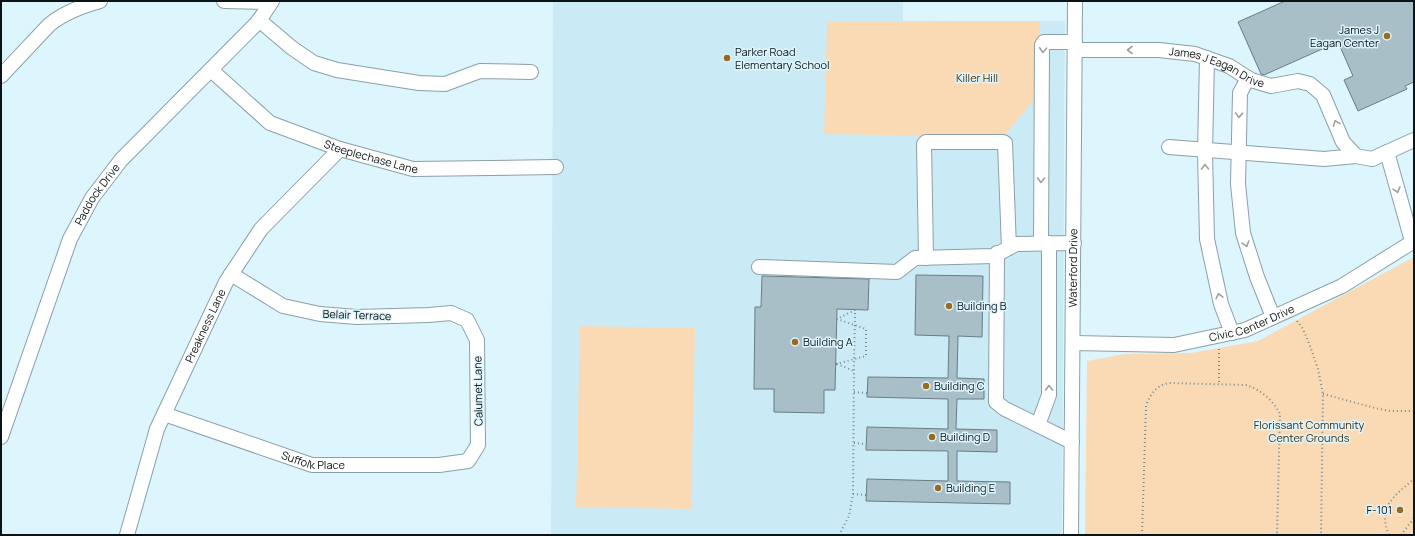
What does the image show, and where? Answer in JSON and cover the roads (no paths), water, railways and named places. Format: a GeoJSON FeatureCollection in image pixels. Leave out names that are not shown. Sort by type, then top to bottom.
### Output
{"type":"FeatureCollection","features":[{"type":"Feature","properties":{"kind":"street"},"geometry":{"type":"LineString","coordinates":[[2,72],[56,19],[100,1]]}},
{"type":"Feature","properties":{"kind":"street"},"geometry":{"type":"LineString","coordinates":[[224,1],[271,2]]}},
{"type":"Feature","properties":{"kind":"street","name":"Waterford Drive"},"geometry":{"type":"LineString","coordinates":[[1071,535],[1075,1]]}},
{"type":"Feature","properties":{"kind":"street","name":"Paddock Drive"},"geometry":{"type":"LineString","coordinates":[[1,437],[5,416],[70,239],[92,198],[121,160],[259,20],[271,2]]}},
{"type":"Feature","properties":{"kind":"street"},"geometry":{"type":"LineString","coordinates":[[259,20],[292,48],[314,63],[337,70],[419,83],[445,84],[480,71],[531,72]]}},
{"type":"Feature","properties":{"kind":"street","name":"James J Eagan Drive"},"geometry":{"type":"LineString","coordinates":[[1045,243],[1042,45],[1044,42],[1075,46],[1159,50],[1195,54],[1229,66],[1248,78],[1271,86],[1298,81],[1310,84],[1323,95],[1343,142],[1356,156]]}},
{"type":"Feature","properties":{"kind":"street"},"geometry":{"type":"LineString","coordinates":[[1207,58],[1205,150],[1207,239],[1226,334]]}},
{"type":"Feature","properties":{"kind":"street","name":"Steeplechase Lane"},"geometry":{"type":"LineString","coordinates":[[211,70],[270,124],[340,149],[413,169],[556,167]]}},
{"type":"Feature","properties":{"kind":"street"},"geometry":{"type":"LineString","coordinates":[[1248,78],[1240,93],[1238,154],[1238,184],[1243,233],[1256,278],[1273,317]]}},
{"type":"Feature","properties":{"kind":"street"},"geometry":{"type":"LineString","coordinates":[[1169,147],[1238,154],[1324,159],[1356,156],[1372,159],[1414,140]]}},
{"type":"Feature","properties":{"kind":"street"},"geometry":{"type":"LineString","coordinates":[[926,258],[924,144],[926,142],[1005,143],[1003,251],[996,402],[1005,409],[1072,442]]}},
{"type":"Feature","properties":{"kind":"street","name":"Preakness Lane"},"geometry":{"type":"LineString","coordinates":[[127,535],[157,429],[226,282],[261,229],[340,149]]}},
{"type":"Feature","properties":{"kind":"street"},"geometry":{"type":"LineString","coordinates":[[1387,152],[1413,241]]}},
{"type":"Feature","properties":{"kind":"street","name":"Civic Center Drive"},"geometry":{"type":"LineString","coordinates":[[1073,343],[1174,345],[1245,330],[1342,286],[1413,241]]}},
{"type":"Feature","properties":{"kind":"street"},"geometry":{"type":"LineString","coordinates":[[1038,425],[1049,395],[1045,243]]}},
{"type":"Feature","properties":{"kind":"street"},"geometry":{"type":"LineString","coordinates":[[759,267],[897,272],[915,258],[994,256],[1016,244],[1074,243]]}},
{"type":"Feature","properties":{"kind":"street","name":"Belair Terrace"},"geometry":{"type":"LineString","coordinates":[[231,274],[283,306],[320,314],[358,317],[451,313],[467,320]]}},
{"type":"Feature","properties":{"kind":"street","name":"Calumet Lane"},"geometry":{"type":"LineString","coordinates":[[467,320],[477,340],[478,437],[478,445],[468,461]]}},
{"type":"Feature","properties":{"kind":"street","name":"Suffolk Place"},"geometry":{"type":"LineString","coordinates":[[164,414],[312,465],[439,465],[468,461]]}},
{"type":"Feature","properties":{"kind":"place","name":"James J Eagan Center"},"geometry":{"type":"Point","coordinates":[1387,36]}},
{"type":"Feature","properties":{"kind":"place","name":"Parker Road Elementary School"},"geometry":{"type":"Point","coordinates":[727,58]}},
{"type":"Feature","properties":{"kind":"place","name":"Building B"},"geometry":{"type":"Point","coordinates":[949,306]}},
{"type":"Feature","properties":{"kind":"place","name":"Building A"},"geometry":{"type":"Point","coordinates":[795,342]}},
{"type":"Feature","properties":{"kind":"place","name":"Building C"},"geometry":{"type":"Point","coordinates":[926,386]}},
{"type":"Feature","properties":{"kind":"place","name":"Building D"},"geometry":{"type":"Point","coordinates":[932,437]}},
{"type":"Feature","properties":{"kind":"place","name":"Building E"},"geometry":{"type":"Point","coordinates":[938,488]}},
{"type":"Feature","properties":{"kind":"place","name":"F-101"},"geometry":{"type":"Point","coordinates":[1400,510]}},
{"type":"Feature","properties":{"kind":"park label","name":"Killer Hill"},"geometry":{"type":"Point","coordinates":[977,78]}},
{"type":"Feature","properties":{"kind":"park label","name":"Florissant Community Center Grounds"},"geometry":{"type":"Point","coordinates":[1309,431]}}]}
